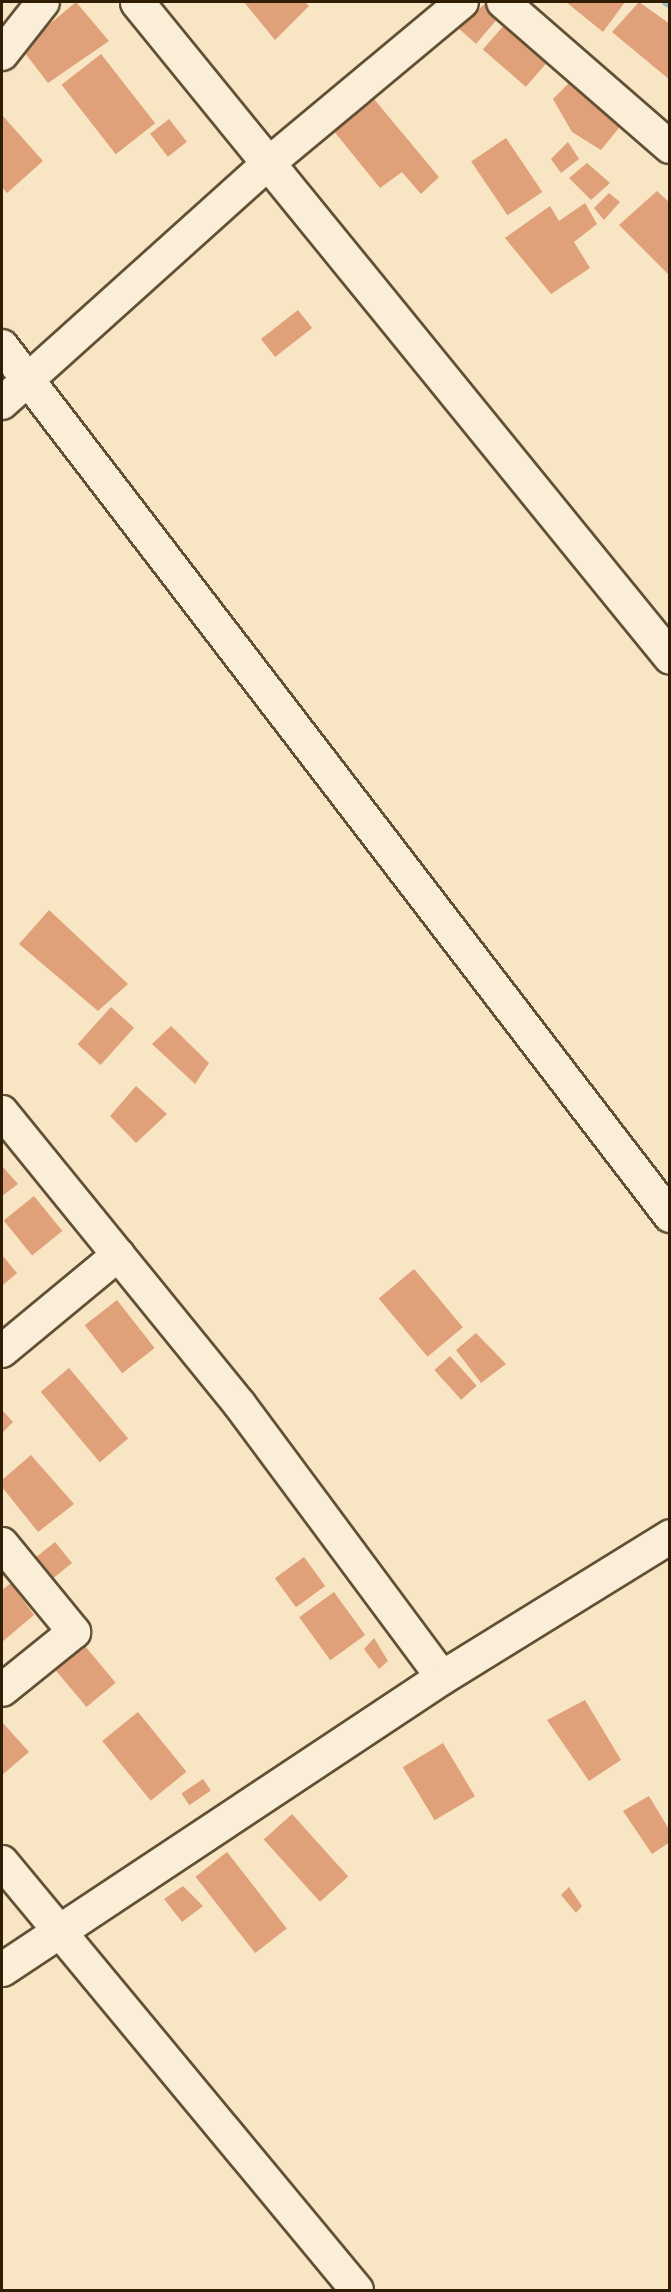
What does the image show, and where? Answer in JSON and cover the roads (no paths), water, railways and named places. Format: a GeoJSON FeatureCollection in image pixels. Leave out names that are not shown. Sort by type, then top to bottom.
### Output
{"type":"FeatureCollection","features":[{"type":"Feature","properties":{"kind":"street"},"geometry":{"type":"LineString","coordinates":[[2,54],[43,2]]}},
{"type":"Feature","properties":{"kind":"street"},"geometry":{"type":"LineString","coordinates":[[137,2],[669,657]]}},
{"type":"Feature","properties":{"kind":"street"},"geometry":{"type":"LineString","coordinates":[[2,403],[269,163],[462,2]]}},
{"type":"Feature","properties":{"kind":"street"},"geometry":{"type":"LineString","coordinates":[[503,2],[669,147]]}},
{"type":"Feature","properties":{"kind":"street"},"geometry":{"type":"LineString","coordinates":[[2,346],[30,379],[669,1216]]}},
{"type":"Feature","properties":{"kind":"street"},"geometry":{"type":"LineString","coordinates":[[2,1112],[240,1405],[442,1677]]}},
{"type":"Feature","properties":{"kind":"street"},"geometry":{"type":"LineString","coordinates":[[2,1351],[118,1256]]}},
{"type":"Feature","properties":{"kind":"street"},"geometry":{"type":"LineString","coordinates":[[2,1969],[61,1934],[442,1677],[669,1536]]}},
{"type":"Feature","properties":{"kind":"street"},"geometry":{"type":"LineString","coordinates":[[2,1544],[74,1632],[2,1690]]}},
{"type":"Feature","properties":{"kind":"street"},"geometry":{"type":"LineString","coordinates":[[2,1862],[357,2290]]}}]}
